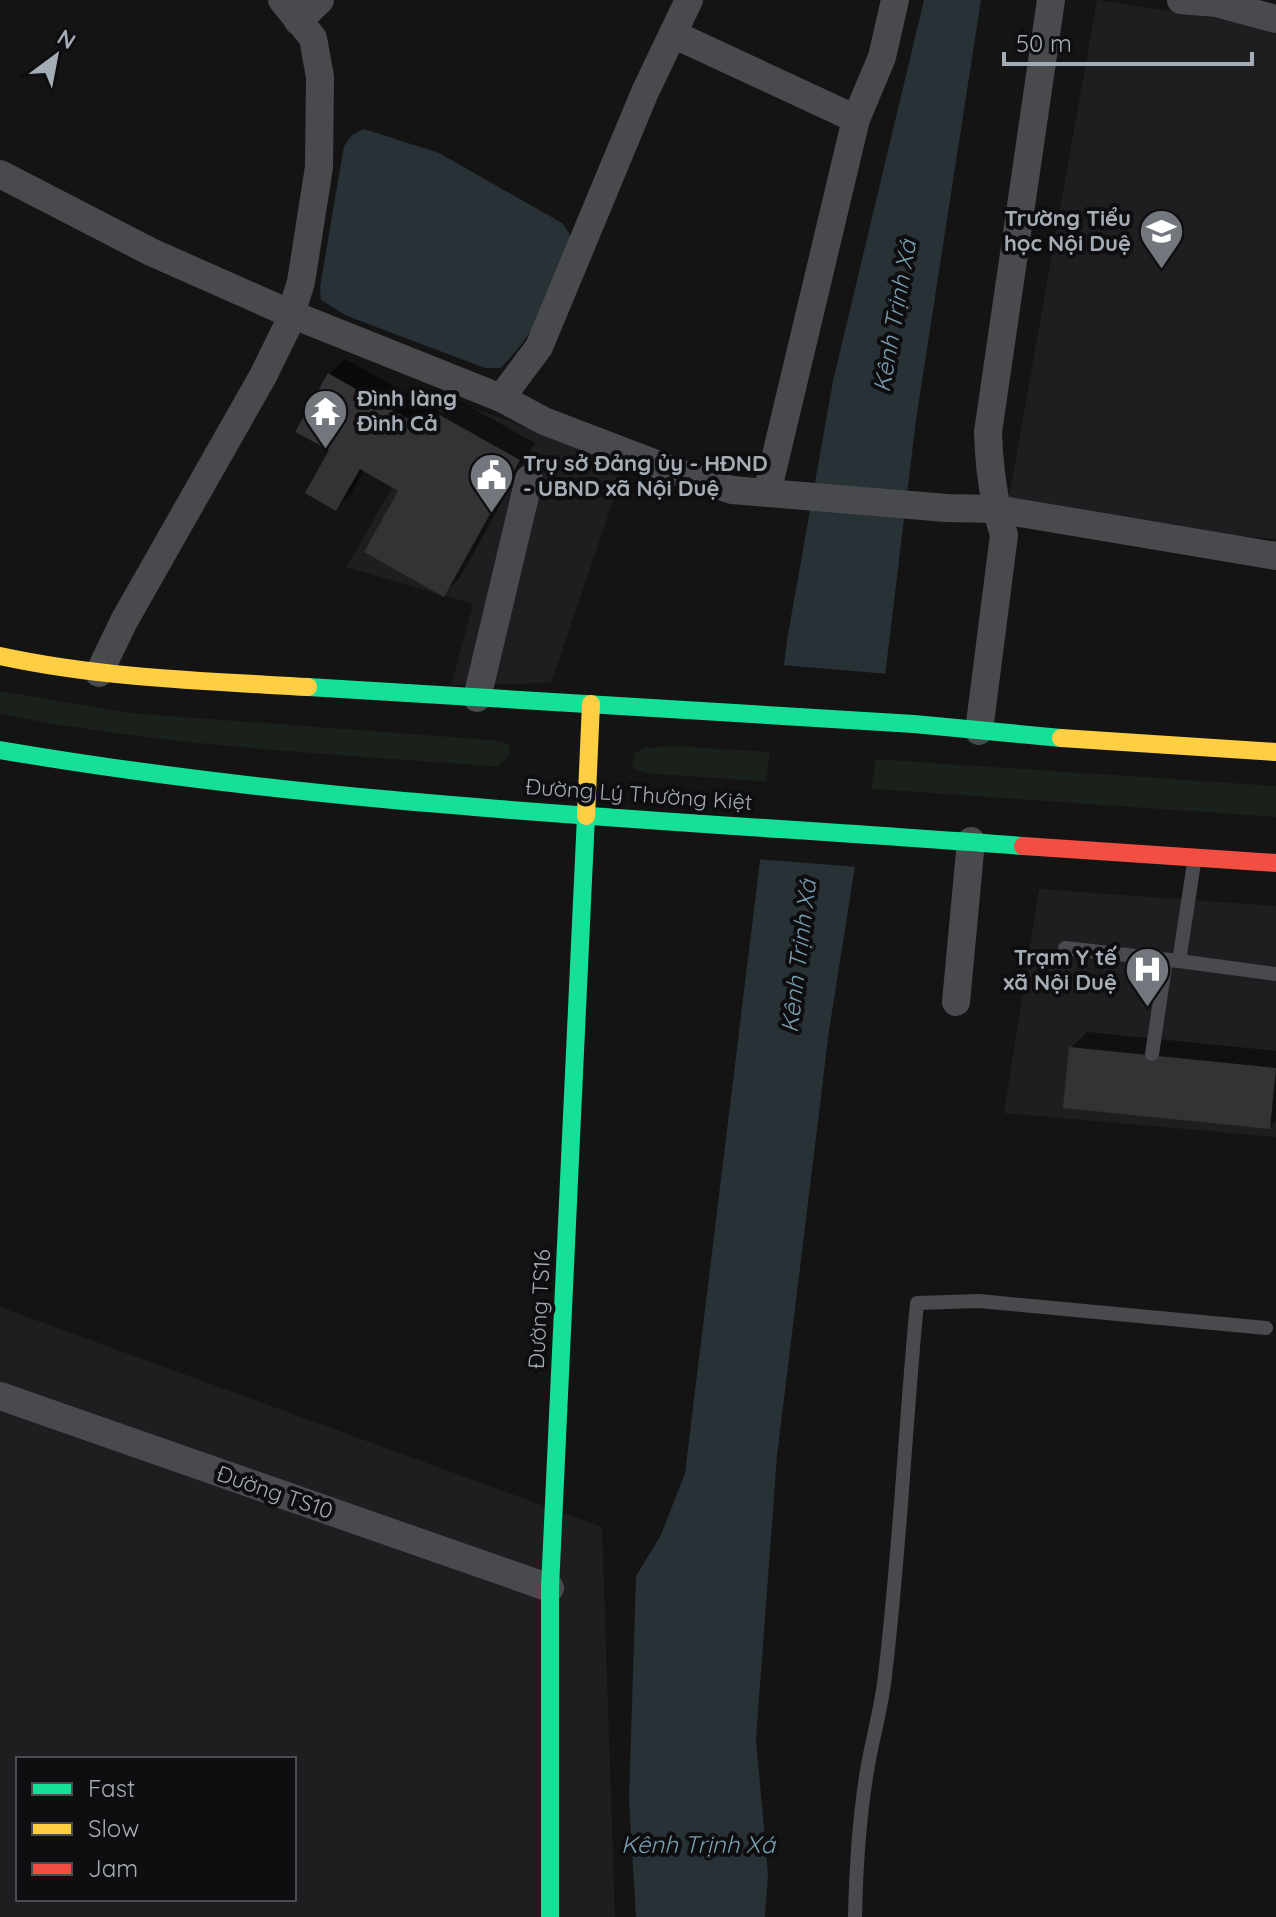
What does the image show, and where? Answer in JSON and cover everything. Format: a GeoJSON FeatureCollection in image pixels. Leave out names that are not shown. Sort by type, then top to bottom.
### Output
{"type":"FeatureCollection","features":[{"type":"Feature","properties":{"kind":"main road"},"geometry":{"type":"LineString","coordinates":[[0,656],[99,673],[914,724],[1071,740],[1276,752]]}},
{"type":"Feature","properties":{"kind":"main road","name":"Đường TS16"},"geometry":{"type":"LineString","coordinates":[[550,1917],[550,1588],[591,704]]}},
{"type":"Feature","properties":{"kind":"main road","name":"Đường Lý Thường Kiệt"},"geometry":{"type":"LineString","coordinates":[[0,750],[115,770],[215,782],[584,815],[1276,863]]}},
{"type":"Feature","properties":{"kind":"street"},"geometry":{"type":"LineString","coordinates":[[99,673],[124,621],[263,376],[291,314],[301,282],[319,167],[320,77],[313,38],[290,11],[320,0]]}},
{"type":"Feature","properties":{"kind":"street"},"geometry":{"type":"LineString","coordinates":[[501,398],[539,347],[639,106],[689,0]]}},
{"type":"Feature","properties":{"kind":"street"},"geometry":{"type":"LineString","coordinates":[[773,493],[856,119],[882,57],[895,0]]}},
{"type":"Feature","properties":{"kind":"street"},"geometry":{"type":"LineString","coordinates":[[979,731],[1004,535],[990,472],[988,432],[1051,0]]}},
{"type":"Feature","properties":{"kind":"street"},"geometry":{"type":"LineString","coordinates":[[1181,0],[1217,2],[1276,19]]}},
{"type":"Feature","properties":{"kind":"street"},"geometry":{"type":"LineString","coordinates":[[673,34],[856,119]]}},
{"type":"Feature","properties":{"kind":"street"},"geometry":{"type":"LineString","coordinates":[[0,174],[151,252],[291,314],[501,398],[544,421],[732,490],[946,508],[996,509],[1276,556]]}},
{"type":"Feature","properties":{"kind":"street"},"geometry":{"type":"LineString","coordinates":[[477,698],[529,479]]}},
{"type":"Feature","properties":{"kind":"street"},"geometry":{"type":"LineString","coordinates":[[956,1002],[971,841]]}},
{"type":"Feature","properties":{"kind":"street","name":"Đường TS10"},"geometry":{"type":"LineString","coordinates":[[0,1396],[550,1588]]}},
{"type":"Feature","properties":{"kind":"lane"},"geometry":{"type":"LineString","coordinates":[[1152,1054],[1195,859]]}},
{"type":"Feature","properties":{"kind":"lane"},"geometry":{"type":"LineString","coordinates":[[1065,948],[1276,974]]}},
{"type":"Feature","properties":{"kind":"lane"},"geometry":{"type":"LineString","coordinates":[[855,1917],[856,1869],[866,1773],[885,1679],[917,1303],[979,1301],[1266,1328]]}},
{"type":"Feature","properties":{"kind":"shaded area","name":"Trường Tiểu học Nội Duệ"},"geometry":{"type":"Polygon","coordinates":[[[1097,0],[1276,27],[1276,539],[1006,514],[1097,0]]]}},
{"type":"Feature","properties":{"kind":"shaded area","name":"Trụ sở Đảng ủy - HĐND - UBND xã Nội Duệ"},"geometry":{"type":"Polygon","coordinates":[[[445,398],[626,463],[551,683],[451,685],[473,604],[346,567],[445,398]]]}},
{"type":"Feature","properties":{"kind":"shaded area"},"geometry":{"type":"Polygon","coordinates":[[[0,691],[129,713],[491,740],[508,744],[510,754],[498,767],[186,742],[0,714],[0,691]]]}},
{"type":"Feature","properties":{"kind":"shaded area"},"geometry":{"type":"Polygon","coordinates":[[[678,746],[1276,786],[1276,817],[644,773],[632,768],[634,753],[645,748],[678,746]]]}},
{"type":"Feature","properties":{"kind":"shaded area","name":"Trạm Y tế xã Nội Duệ"},"geometry":{"type":"Polygon","coordinates":[[[1039,889],[1276,906],[1276,1137],[1004,1113],[1039,889]]]}},
{"type":"Feature","properties":{"kind":"shaded area"},"geometry":{"type":"Polygon","coordinates":[[[0,1307],[602,1527],[615,1917],[0,1917],[0,1307]]]}},
{"type":"Feature","properties":{"kind":"water","name":"Kênh Trịnh Xá"},"geometry":{"type":"Polygon","coordinates":[[[924,0],[981,0],[916,420],[885,676],[829,1031],[777,1456],[756,1739],[768,1874],[765,1917],[636,1917],[629,1800],[636,1576],[661,1535],[685,1473],[787,640],[833,381],[924,0]]]}},
{"type":"Feature","properties":{"kind":"water"},"geometry":{"type":"Polygon","coordinates":[[[364,129],[439,153],[562,223],[568,232],[565,265],[547,305],[522,343],[500,368],[485,368],[347,316],[321,300],[320,287],[344,146],[352,135],[364,129]]]}},
{"type":"Feature","properties":{"kind":"pier"},"geometry":{"type":"Polygon","coordinates":[[[780,665],[889,674],[859,867],[757,859],[780,665]]]}},
{"type":"Feature","properties":{"kind":"building"},"geometry":{"type":"Polygon","coordinates":[[[328,373],[431,432],[440,415],[520,460],[444,597],[364,552],[398,491],[360,469],[336,511],[305,493],[329,450],[295,432],[328,373]]]}},
{"type":"Feature","properties":{"kind":"building"},"geometry":{"type":"Polygon","coordinates":[[[1069,1047],[1276,1068],[1270,1129],[1063,1108],[1069,1047]]]}},
{"type":"Feature","properties":{"kind":"traffic: fast"},"geometry":{"type":"LineString","coordinates":[[308,687],[914,724],[1061,738]]}},
{"type":"Feature","properties":{"kind":"traffic: fast"},"geometry":{"type":"LineString","coordinates":[[0,750],[127,770],[382,799],[1023,846]]}},
{"type":"Feature","properties":{"kind":"traffic: fast"},"geometry":{"type":"LineString","coordinates":[[550,1917],[550,1588],[586,816]]}},
{"type":"Feature","properties":{"kind":"traffic: slow"},"geometry":{"type":"LineString","coordinates":[[0,656],[115,674],[308,687]]}},
{"type":"Feature","properties":{"kind":"traffic: slow"},"geometry":{"type":"LineString","coordinates":[[586,816],[591,704]]}},
{"type":"Feature","properties":{"kind":"traffic: slow"},"geometry":{"type":"LineString","coordinates":[[1061,738],[1276,752]]}},
{"type":"Feature","properties":{"kind":"traffic: jam"},"geometry":{"type":"LineString","coordinates":[[1023,846],[1276,863]]}},
{"type":"Feature","properties":{"kind":"place","name":"Trường Tiểu học Nội Duệ"},"geometry":{"type":"Point","coordinates":[1162,270]}},
{"type":"Feature","properties":{"kind":"place","name":"Đình làng Đình Cả"},"geometry":{"type":"Point","coordinates":[326,450]}},
{"type":"Feature","properties":{"kind":"place","name":"Trụ sở Đảng ủy - HĐND - UBND xã Nội Duệ"},"geometry":{"type":"Point","coordinates":[492,515]}},
{"type":"Feature","properties":{"kind":"place","name":"Trạm Y tế xã Nội Duệ"},"geometry":{"type":"Point","coordinates":[1148,1009]}}]}
